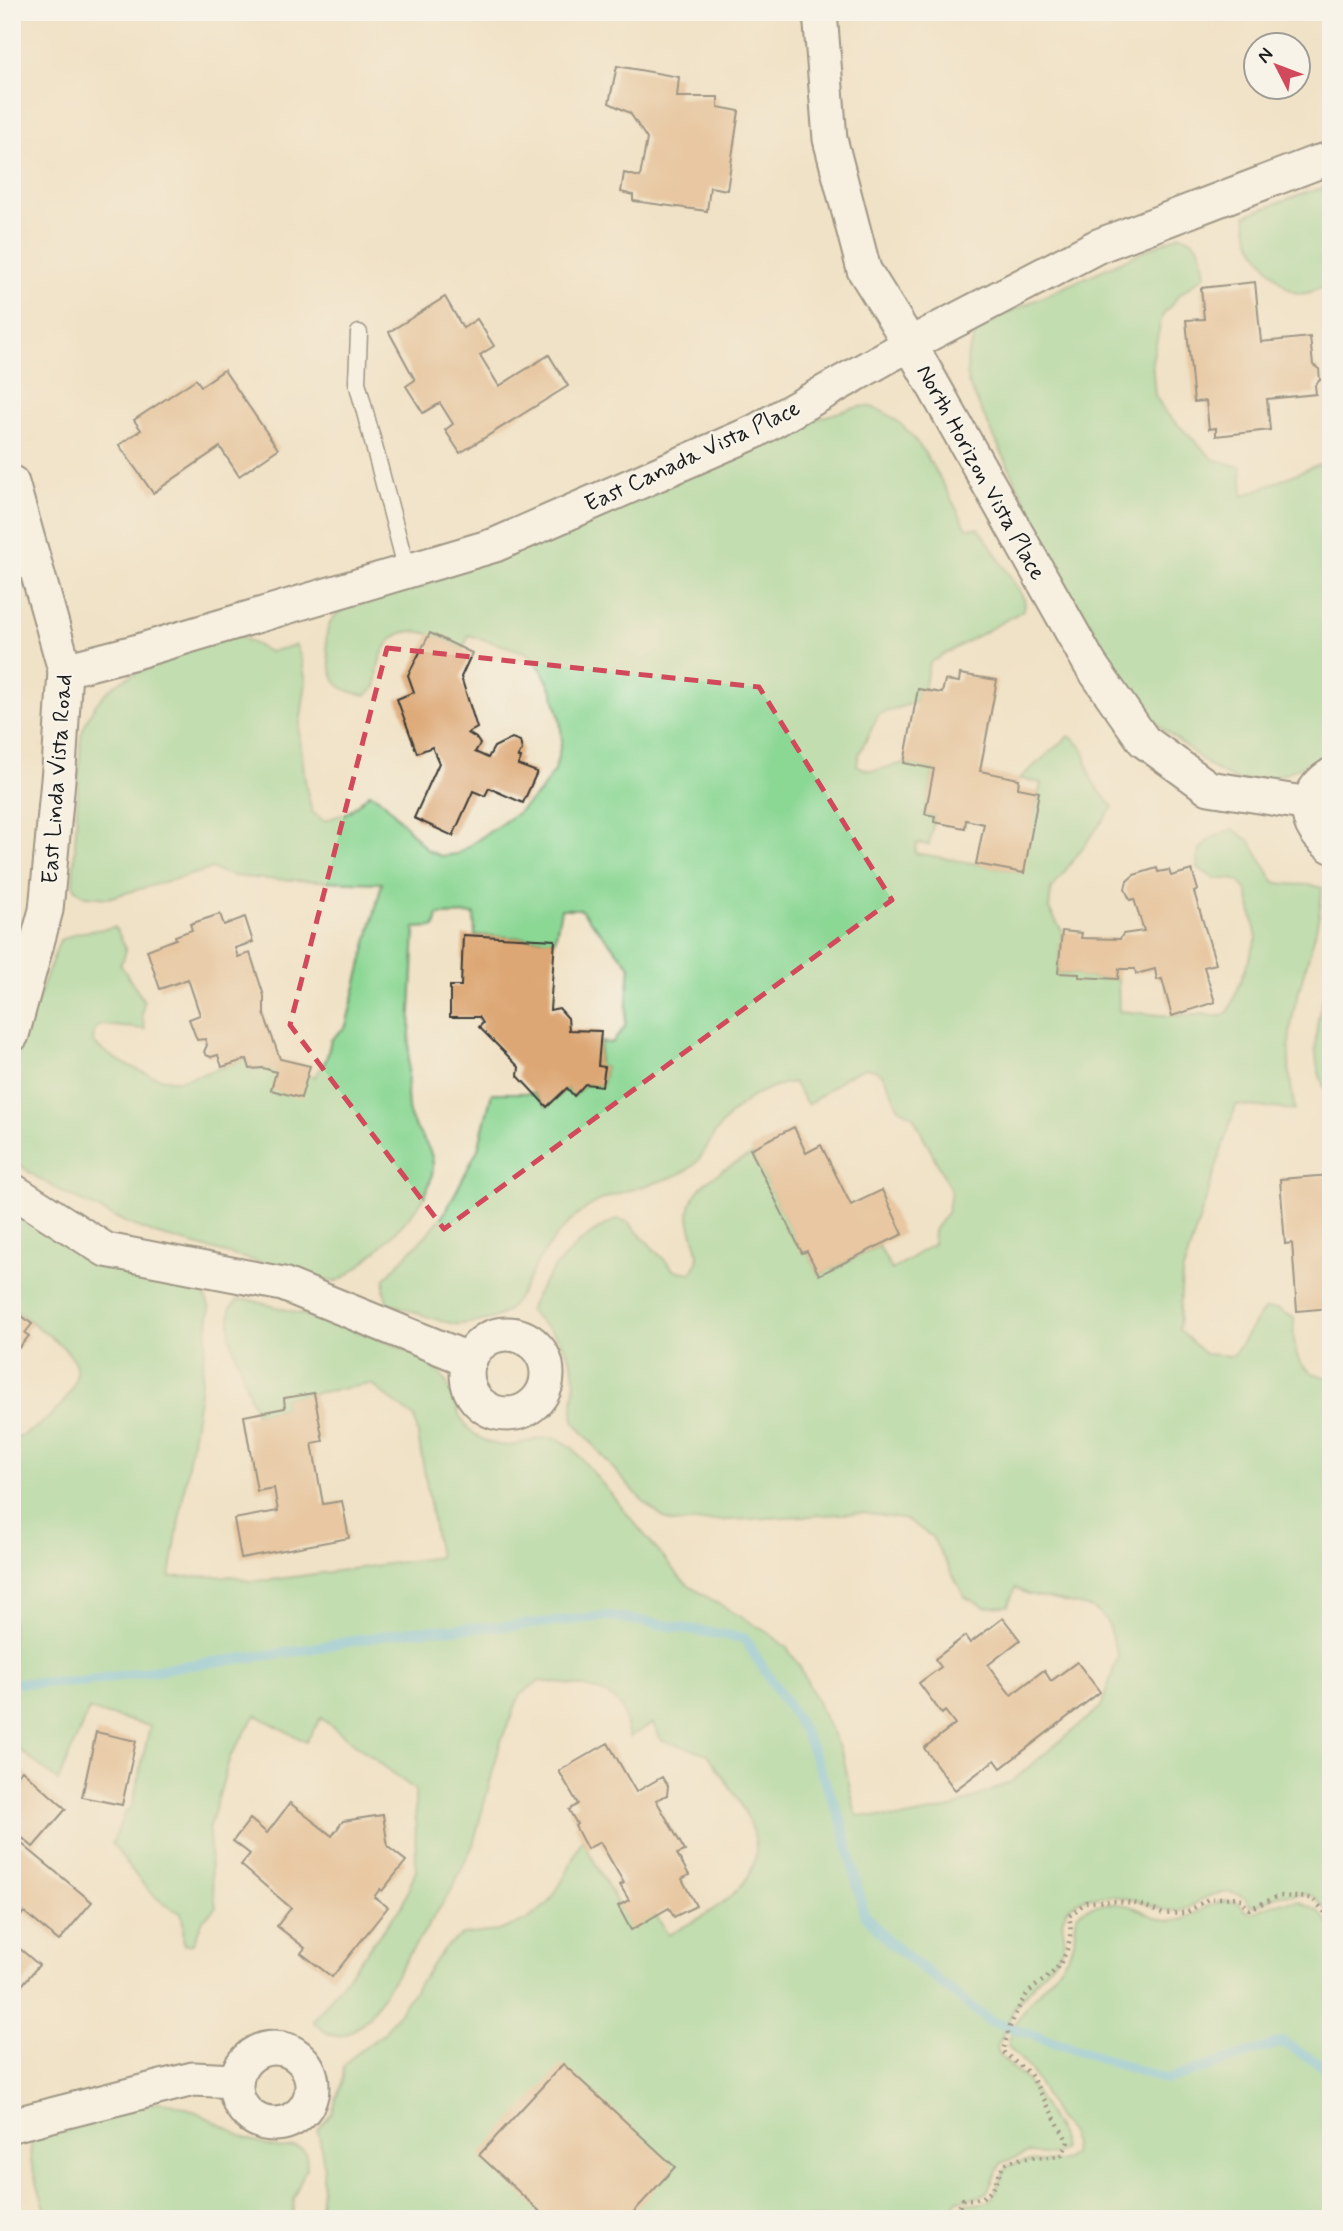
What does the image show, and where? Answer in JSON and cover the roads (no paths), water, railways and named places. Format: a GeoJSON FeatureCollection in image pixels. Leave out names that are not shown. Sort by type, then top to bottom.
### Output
{"type":"FeatureCollection","features":[{"type":"Feature","properties":{"kind":"street","name":"North Horizon Vista Place"},"geometry":{"type":"LineString","coordinates":[[820,12],[830,139],[864,270],[910,344],[1090,664],[1144,741],[1209,788],[1309,804]]}},
{"type":"Feature","properties":{"kind":"street","name":"East Canada Vista Place"},"geometry":{"type":"LineString","coordinates":[[65,670],[135,652],[495,545],[754,432],[910,344],[1098,246],[1331,159]]}},
{"type":"Feature","properties":{"kind":"street","name":"East Linda Vista Road"},"geometry":{"type":"LineString","coordinates":[[12,482],[65,670],[46,910],[12,1035]]}},
{"type":"Feature","properties":{"kind":"street"},"geometry":{"type":"LineString","coordinates":[[1331,775],[1322,780],[1309,804],[1313,829],[1320,839],[1331,846]]}},
{"type":"Feature","properties":{"kind":"street"},"geometry":{"type":"LineString","coordinates":[[12,1190],[106,1250],[283,1284],[470,1360]]}},
{"type":"Feature","properties":{"kind":"street"},"geometry":{"type":"LineString","coordinates":[[12,2125],[193,2079],[236,2081]]}},
{"type":"Feature","properties":{"kind":"lane"},"geometry":{"type":"LineString","coordinates":[[359,333],[357,382],[407,570]]}},
{"type":"Feature","properties":{"kind":"waterway"},"geometry":{"type":"LineString","coordinates":[[12,1683],[81,1682],[284,1653],[411,1631],[512,1626],[609,1616],[744,1638],[804,1731],[842,1822],[864,1914],[890,1943],[988,2020],[1167,2080],[1283,2042],[1331,2071]]}}]}
